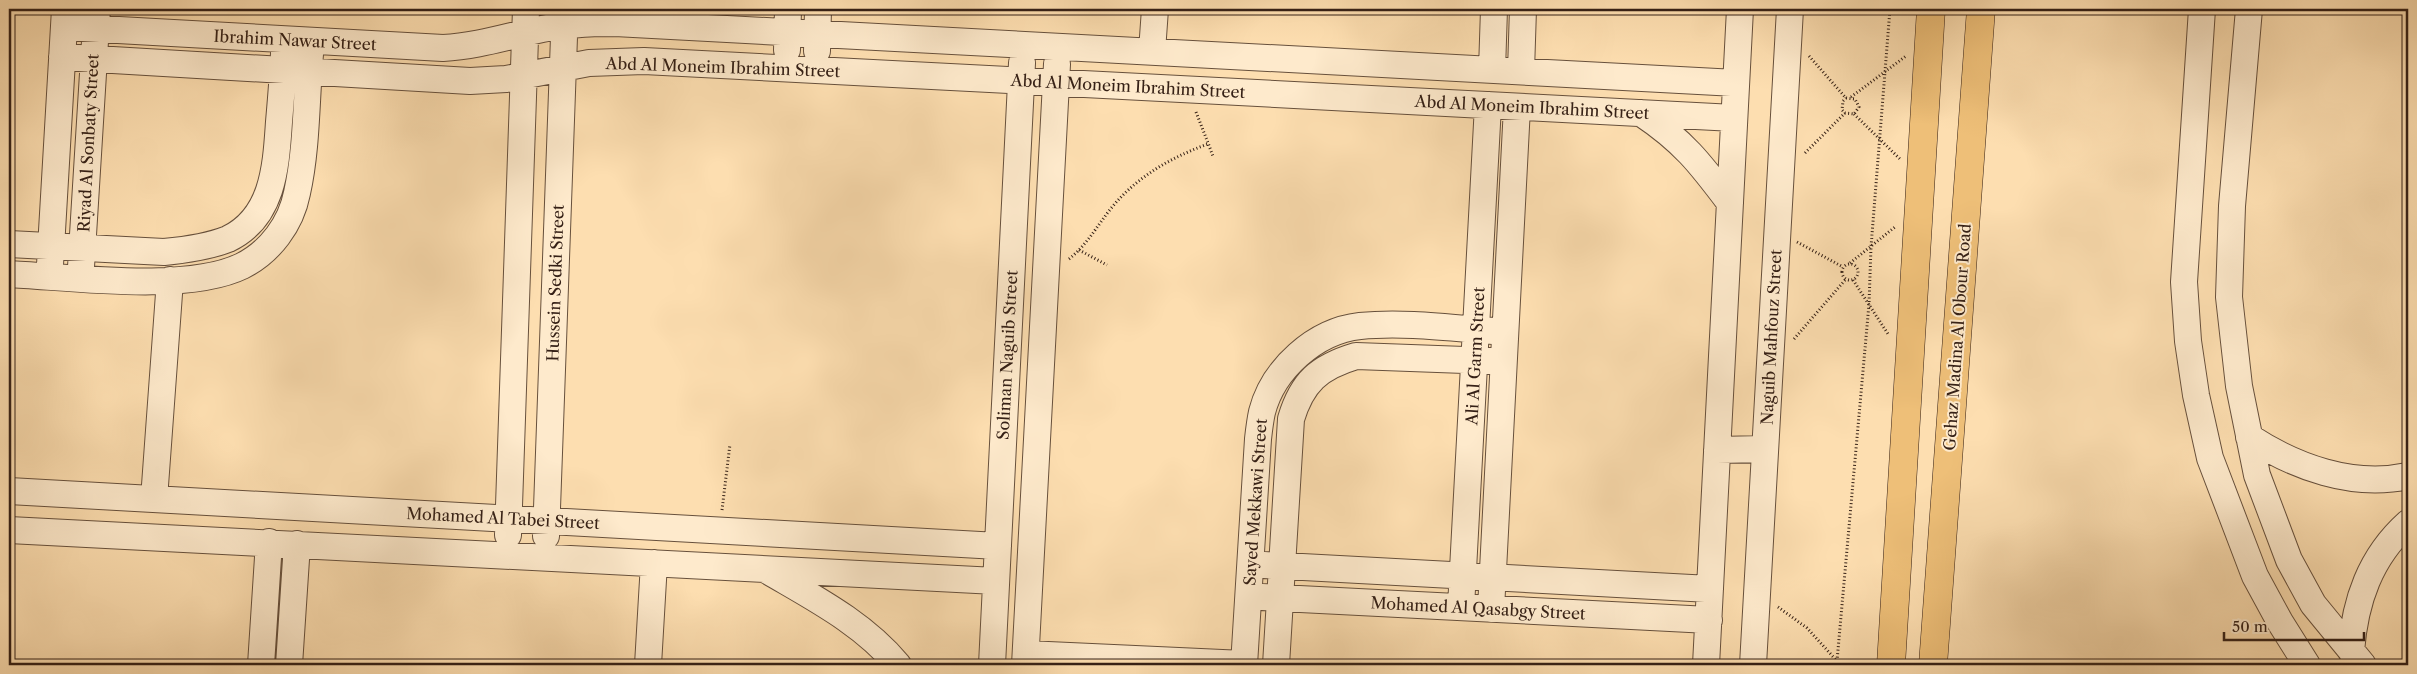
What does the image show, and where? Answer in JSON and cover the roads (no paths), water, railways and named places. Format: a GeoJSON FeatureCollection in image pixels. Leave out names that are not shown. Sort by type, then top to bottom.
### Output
{"type":"FeatureCollection","features":[{"type":"Feature","properties":{"kind":"main road"},"geometry":{"type":"LineString","coordinates":[[1931,9],[1908,365],[1892,659],[1933,662]]}},
{"type":"Feature","properties":{"kind":"main road","name":"Gehaz Madina Al Obour Road"},"geometry":{"type":"LineString","coordinates":[[1933,662],[1980,9]]}},
{"type":"Feature","properties":{"kind":"street"},"geometry":{"type":"LineString","coordinates":[[1152,52],[1154,9]]}},
{"type":"Feature","properties":{"kind":"street"},"geometry":{"type":"LineString","coordinates":[[1492,70],[1494,9]]}},
{"type":"Feature","properties":{"kind":"street"},"geometry":{"type":"LineString","coordinates":[[1521,71],[1523,9]]}},
{"type":"Feature","properties":{"kind":"street"},"geometry":{"type":"LineString","coordinates":[[1706,665],[1740,9]]}},
{"type":"Feature","properties":{"kind":"street"},"geometry":{"type":"LineString","coordinates":[[2202,9],[2184,282],[2188,341],[2196,395],[2210,458],[2256,576],[2280,622],[2307,665]]}},
{"type":"Feature","properties":{"kind":"street"},"geometry":{"type":"LineString","coordinates":[[2249,9],[2232,206],[2229,297],[2239,386],[2257,475],[2289,560],[2313,604],[2357,658]]}},
{"type":"Feature","properties":{"kind":"street"},"geometry":{"type":"LineString","coordinates":[[508,555],[526,21],[565,17],[615,23],[818,21],[1022,45],[1736,83]]}},
{"type":"Feature","properties":{"kind":"street","name":"Hussein Sedki Street"},"geometry":{"type":"LineString","coordinates":[[545,557],[565,17]]}},
{"type":"Feature","properties":{"kind":"street","name":"Ibrahim Nawar Street"},"geometry":{"type":"LineString","coordinates":[[65,18],[96,19],[285,40],[443,48],[484,44],[526,21]]}},
{"type":"Feature","properties":{"kind":"street","name":"Riyad Al Sonbaty Street"},"geometry":{"type":"LineString","coordinates":[[49,276],[65,18]]}},
{"type":"Feature","properties":{"kind":"street","name":"Riyad Al Sonbaty Street"},"geometry":{"type":"LineString","coordinates":[[80,278],[96,19]]}},
{"type":"Feature","properties":{"kind":"street"},"geometry":{"type":"LineString","coordinates":[[786,68],[788,20]]}},
{"type":"Feature","properties":{"kind":"street"},"geometry":{"type":"LineString","coordinates":[[816,69],[818,21]]}},
{"type":"Feature","properties":{"kind":"street","name":"Naguib Mahfouz Street"},"geometry":{"type":"LineString","coordinates":[[1754,665],[1789,21]]}},
{"type":"Feature","properties":{"kind":"street"},"geometry":{"type":"LineString","coordinates":[[9,244],[142,252],[186,250],[229,238],[248,224],[263,206],[273,183],[277,161],[285,40]]}},
{"type":"Feature","properties":{"kind":"street"},"geometry":{"type":"LineString","coordinates":[[9,274],[170,280],[217,273],[241,266],[267,249],[286,224],[297,194],[311,41]]}},
{"type":"Feature","properties":{"kind":"street","name":"Soliman Naguib Street"},"geometry":{"type":"LineString","coordinates":[[992,665],[1022,45]]}},
{"type":"Feature","properties":{"kind":"street"},"geometry":{"type":"LineString","coordinates":[[1058,47],[1026,660],[1244,664]]}},
{"type":"Feature","properties":{"kind":"street","name":"Ibrahim Nawar Street"},"geometry":{"type":"LineString","coordinates":[[62,57],[470,81],[523,75]]}},
{"type":"Feature","properties":{"kind":"street","name":"Abd Al Moneim Ibrahim Street"},"geometry":{"type":"LineString","coordinates":[[523,75],[562,67],[617,61],[816,69],[1734,118]]}},
{"type":"Feature","properties":{"kind":"street","name":"Ali Al Garm Street"},"geometry":{"type":"LineString","coordinates":[[1462,607],[1488,105]]}},
{"type":"Feature","properties":{"kind":"street","name":"Ali Al Garm Street"},"geometry":{"type":"LineString","coordinates":[[1491,609],[1517,106]]}},
{"type":"Feature","properties":{"kind":"street"},"geometry":{"type":"LineString","coordinates":[[1640,113],[1681,142],[1730,203]]}},
{"type":"Feature","properties":{"kind":"street"},"geometry":{"type":"LineString","coordinates":[[154,499],[170,280]]}},
{"type":"Feature","properties":{"kind":"street","name":"Sayed Mekkawi Street"},"geometry":{"type":"LineString","coordinates":[[1244,664],[1258,439],[1262,412],[1272,387],[1288,365],[1308,347],[1332,333],[1358,326],[1386,325],[1505,332]]}},
{"type":"Feature","properties":{"kind":"street","name":"Sayed Mekkawi Street"},"geometry":{"type":"LineString","coordinates":[[1276,665],[1290,419],[1304,388],[1316,375],[1334,362],[1356,356],[1504,361]]}},
{"type":"Feature","properties":{"kind":"street"},"geometry":{"type":"LineString","coordinates":[[2249,437],[2271,452],[2296,464],[2322,472],[2376,479],[2408,476]]}},
{"type":"Feature","properties":{"kind":"street"},"geometry":{"type":"LineString","coordinates":[[1717,450],[1765,449]]}},
{"type":"Feature","properties":{"kind":"street","name":"Mohamed Al Tabei Street"},"geometry":{"type":"LineString","coordinates":[[9,491],[720,531],[998,536],[1032,526]]}},
{"type":"Feature","properties":{"kind":"street"},"geometry":{"type":"LineString","coordinates":[[2357,658],[2354,619],[2362,588],[2377,559],[2396,533],[2408,523]]}},
{"type":"Feature","properties":{"kind":"street"},"geometry":{"type":"LineString","coordinates":[[9,530],[996,581]]}},
{"type":"Feature","properties":{"kind":"street"},"geometry":{"type":"LineString","coordinates":[[261,665],[269,542]]}},
{"type":"Feature","properties":{"kind":"street"},"geometry":{"type":"LineString","coordinates":[[289,665],[297,544]]}},
{"type":"Feature","properties":{"kind":"street"},"geometry":{"type":"LineString","coordinates":[[648,665],[654,563]]}},
{"type":"Feature","properties":{"kind":"street","name":"Mohamed Al Qasabgy Street"},"geometry":{"type":"LineString","coordinates":[[1250,564],[1710,589]]}},
{"type":"Feature","properties":{"kind":"street"},"geometry":{"type":"LineString","coordinates":[[763,568],[828,606],[863,631],[898,665]]}},
{"type":"Feature","properties":{"kind":"street","name":"Mohamed Al Qasabgy Street"},"geometry":{"type":"LineString","coordinates":[[1248,596],[1709,620]]}}]}
